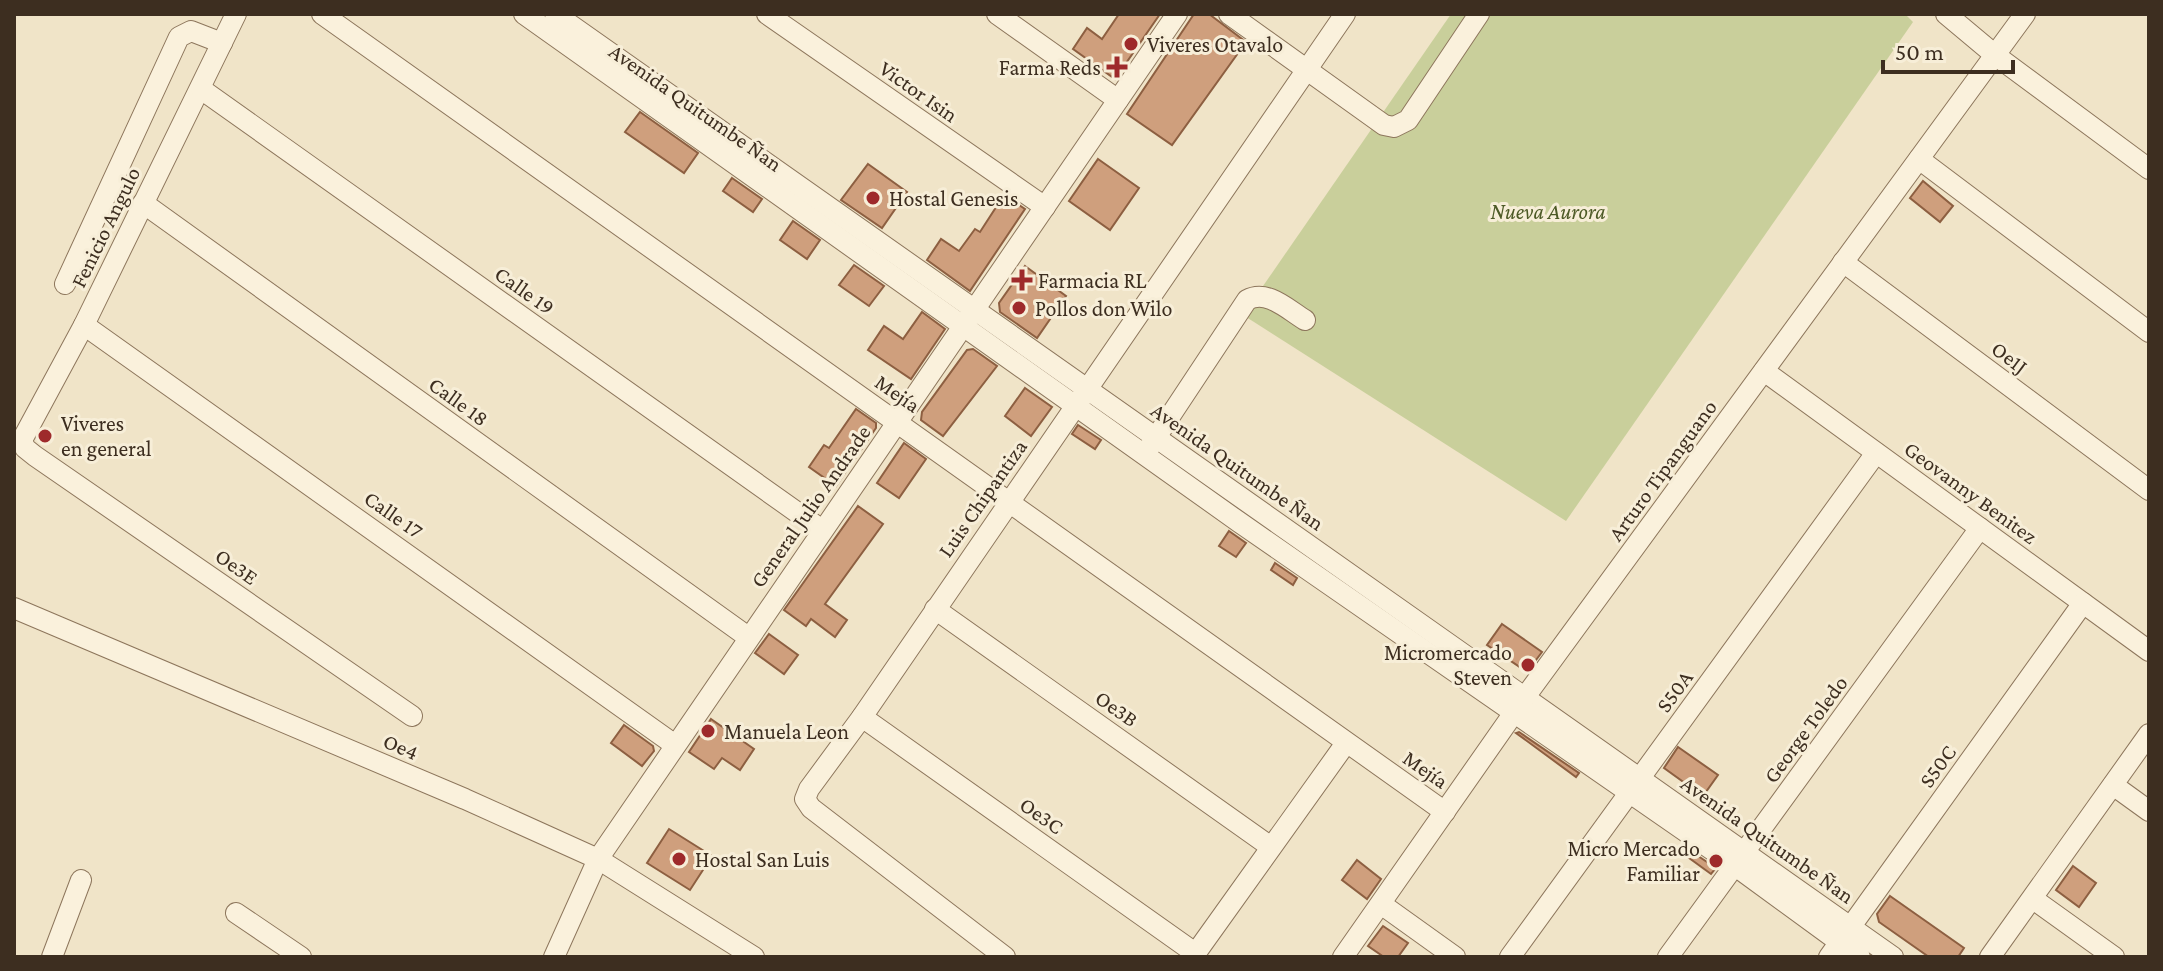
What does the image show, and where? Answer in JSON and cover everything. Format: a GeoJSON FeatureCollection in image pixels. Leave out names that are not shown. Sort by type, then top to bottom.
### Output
{"type":"FeatureCollection","features":[{"type":"Feature","properties":{"kind":"street","name":"Fenicio Angulo"},"geometry":{"type":"LineString","coordinates":[[35,456],[25,448],[22,440],[84,325],[236,14]]}},
{"type":"Feature","properties":{"kind":"street","name":"Mejía"},"geometry":{"type":"LineString","coordinates":[[322,14],[1445,812]]}},
{"type":"Feature","properties":{"kind":"street","name":"Avenida Quitumbe Ñan"},"geometry":{"type":"LineString","coordinates":[[524,14],[969,318]]}},
{"type":"Feature","properties":{"kind":"street","name":"Avenida Quitumbe Ñan"},"geometry":{"type":"LineString","coordinates":[[555,14],[1080,398],[1740,858],[1860,957]]}},
{"type":"Feature","properties":{"kind":"street","name":"Victor Isin"},"geometry":{"type":"LineString","coordinates":[[767,14],[1045,207]]}},
{"type":"Feature","properties":{"kind":"street"},"geometry":{"type":"LineString","coordinates":[[997,14],[1118,100]]}},
{"type":"Feature","properties":{"kind":"street","name":"General Julio Andrade"},"geometry":{"type":"LineString","coordinates":[[554,957],[598,859],[1177,14]]}},
{"type":"Feature","properties":{"kind":"street"},"geometry":{"type":"LineString","coordinates":[[1229,14],[1384,125],[1394,127],[1408,120],[1479,14]]}},
{"type":"Feature","properties":{"kind":"street","name":"Luis Chipantiza"},"geometry":{"type":"LineString","coordinates":[[1005,957],[811,808],[805,799],[1345,14]]}},
{"type":"Feature","properties":{"kind":"street"},"geometry":{"type":"LineString","coordinates":[[1946,14],[1995,55],[2149,169]]}},
{"type":"Feature","properties":{"kind":"street","name":"Arturo Tipanguano"},"geometry":{"type":"LineString","coordinates":[[1343,957],[1520,704],[2025,14]]}},
{"type":"Feature","properties":{"kind":"street"},"geometry":{"type":"LineString","coordinates":[[65,284],[179,37],[191,31],[222,43]]}},
{"type":"Feature","properties":{"kind":"street","name":"Calle 19"},"geometry":{"type":"LineString","coordinates":[[201,89],[822,530]]}},
{"type":"Feature","properties":{"kind":"street"},"geometry":{"type":"LineString","coordinates":[[1919,159],[2149,332]]}},
{"type":"Feature","properties":{"kind":"street","name":"Calle 18"},"geometry":{"type":"LineString","coordinates":[[143,203],[748,637]]}},
{"type":"Feature","properties":{"kind":"street","name":"Oe1J"},"geometry":{"type":"LineString","coordinates":[[1843,262],[2149,490]]}},
{"type":"Feature","properties":{"kind":"street"},"geometry":{"type":"LineString","coordinates":[[1150,446],[1247,300],[1257,294],[1268,297],[1305,320]]}},
{"type":"Feature","properties":{"kind":"street","name":"Calle 17"},"geometry":{"type":"LineString","coordinates":[[84,325],[675,745]]}},
{"type":"Feature","properties":{"kind":"street","name":"Geovanny Benitez"},"geometry":{"type":"LineString","coordinates":[[1764,371],[2149,651]]}},
{"type":"Feature","properties":{"kind":"street","name":"S50A"},"geometry":{"type":"LineString","coordinates":[[1510,957],[1876,453]]}},
{"type":"Feature","properties":{"kind":"street","name":"Oe3E"},"geometry":{"type":"LineString","coordinates":[[35,456],[412,716]]}},
{"type":"Feature","properties":{"kind":"street","name":"George Toledo"},"geometry":{"type":"LineString","coordinates":[[1668,957],[1980,528]]}},
{"type":"Feature","properties":{"kind":"street","name":"S50C"},"geometry":{"type":"LineString","coordinates":[[1840,942],[2083,603]]}},
{"type":"Feature","properties":{"kind":"street","name":"Oe4"},"geometry":{"type":"LineString","coordinates":[[14,608],[465,799],[598,859],[754,957]]}},
{"type":"Feature","properties":{"kind":"street","name":"Oe3B"},"geometry":{"type":"LineString","coordinates":[[935,609],[1271,847]]}},
{"type":"Feature","properties":{"kind":"street","name":"Oe3C"},"geometry":{"type":"LineString","coordinates":[[862,717],[1194,955]]}},
{"type":"Feature","properties":{"kind":"street"},"geometry":{"type":"LineString","coordinates":[[1990,957],[2149,734]]}},
{"type":"Feature","properties":{"kind":"street"},"geometry":{"type":"LineString","coordinates":[[1194,955],[1346,743]]}},
{"type":"Feature","properties":{"kind":"street"},"geometry":{"type":"LineString","coordinates":[[2113,785],[2149,811]]}},
{"type":"Feature","properties":{"kind":"street"},"geometry":{"type":"LineString","coordinates":[[52,957],[81,880]]}},
{"type":"Feature","properties":{"kind":"street"},"geometry":{"type":"LineString","coordinates":[[2033,899],[2114,957]]}},
{"type":"Feature","properties":{"kind":"street"},"geometry":{"type":"LineString","coordinates":[[1381,904],[1455,957]]}},
{"type":"Feature","properties":{"kind":"street"},"geometry":{"type":"LineString","coordinates":[[236,913],[301,957]]}},
{"type":"Feature","properties":{"kind":"street","name":"Avenida Quitumbe Ñan"},"geometry":{"type":"LineString","coordinates":[[1840,942],[1893,957]]}},
{"type":"Feature","properties":{"kind":"green space","name":"Nueva Aurora"},"geometry":{"type":"Polygon","coordinates":[[[1451,14],[1905,14],[1913,22],[1566,521],[1243,315],[1451,14]]]}},
{"type":"Feature","properties":{"kind":"building"},"geometry":{"type":"Polygon","coordinates":[[[1119,14],[1160,14],[1115,79],[1073,49],[1087,28],[1102,39],[1119,14]]]}},
{"type":"Feature","properties":{"kind":"building"},"geometry":{"type":"Polygon","coordinates":[[[1194,14],[1209,14],[1246,42],[1172,145],[1127,114],[1194,14]]]}},
{"type":"Feature","properties":{"kind":"building"},"geometry":{"type":"Polygon","coordinates":[[[640,112],[698,153],[684,173],[625,132],[640,112]]]}},
{"type":"Feature","properties":{"kind":"building"},"geometry":{"type":"Polygon","coordinates":[[[1098,159],[1139,188],[1110,230],[1069,201],[1098,159]]]}},
{"type":"Feature","properties":{"kind":"building","name":"Hostal Genesis"},"geometry":{"type":"Polygon","coordinates":[[[868,164],[907,192],[882,228],[841,200],[868,164]]]}},
{"type":"Feature","properties":{"kind":"building"},"geometry":{"type":"Polygon","coordinates":[[[732,178],[762,199],[753,212],[723,191],[732,178]]]}},
{"type":"Feature","properties":{"kind":"building"},"geometry":{"type":"Polygon","coordinates":[[[1923,181],[1953,206],[1940,222],[1910,198],[1923,181]]]}},
{"type":"Feature","properties":{"kind":"building"},"geometry":{"type":"Polygon","coordinates":[[[1004,195],[1025,209],[970,291],[927,260],[941,239],[959,251],[975,229],[980,232],[1004,195]]]}},
{"type":"Feature","properties":{"kind":"building"},"geometry":{"type":"Polygon","coordinates":[[[793,221],[820,240],[807,259],[780,240],[793,221]]]}},
{"type":"Feature","properties":{"kind":"building"},"geometry":{"type":"Polygon","coordinates":[[[854,265],[884,286],[869,306],[839,285],[854,265]]]}},
{"type":"Feature","properties":{"kind":"building"},"geometry":{"type":"Polygon","coordinates":[[[1025,266],[1066,296],[1037,338],[1000,312],[999,303],[1025,266]]]}},
{"type":"Feature","properties":{"kind":"building"},"geometry":{"type":"Polygon","coordinates":[[[922,312],[945,329],[911,379],[868,350],[884,326],[903,339],[922,312]]]}},
{"type":"Feature","properties":{"kind":"building"},"geometry":{"type":"Polygon","coordinates":[[[973,349],[997,366],[943,436],[921,420],[922,412],[967,350],[973,349]]]}},
{"type":"Feature","properties":{"kind":"building"},"geometry":{"type":"Polygon","coordinates":[[[1025,388],[1052,407],[1031,436],[1005,416],[1025,388]]]}},
{"type":"Feature","properties":{"kind":"building"},"geometry":{"type":"Polygon","coordinates":[[[856,409],[876,423],[876,428],[836,486],[809,467],[824,445],[829,448],[856,409]]]}},
{"type":"Feature","properties":{"kind":"building"},"geometry":{"type":"Polygon","coordinates":[[[1078,425],[1101,440],[1095,449],[1072,434],[1078,425]]]}},
{"type":"Feature","properties":{"kind":"building"},"geometry":{"type":"Polygon","coordinates":[[[904,443],[926,459],[899,498],[877,483],[904,443]]]}},
{"type":"Feature","properties":{"kind":"building"},"geometry":{"type":"Polygon","coordinates":[[[858,506],[883,524],[825,604],[847,620],[835,637],[811,619],[806,626],[784,610],[858,506]]]}},
{"type":"Feature","properties":{"kind":"building"},"geometry":{"type":"Polygon","coordinates":[[[1229,531],[1246,543],[1236,557],[1219,546],[1229,531]]]}},
{"type":"Feature","properties":{"kind":"building"},"geometry":{"type":"Polygon","coordinates":[[[1275,563],[1297,578],[1293,585],[1271,570],[1275,563]]]}},
{"type":"Feature","properties":{"kind":"building"},"geometry":{"type":"Polygon","coordinates":[[[1502,624],[1542,652],[1527,672],[1487,645],[1502,624]]]}},
{"type":"Feature","properties":{"kind":"building"},"geometry":{"type":"Polygon","coordinates":[[[769,634],[798,655],[784,674],[755,653],[769,634]]]}},
{"type":"Feature","properties":{"kind":"building"},"geometry":{"type":"Polygon","coordinates":[[[711,719],[754,749],[740,770],[722,758],[714,769],[689,752],[711,719]]]}},
{"type":"Feature","properties":{"kind":"building"},"geometry":{"type":"Polygon","coordinates":[[[624,725],[653,746],[654,751],[642,766],[611,743],[624,725]]]}},
{"type":"Feature","properties":{"kind":"building"},"geometry":{"type":"Polygon","coordinates":[[[1519,732],[1579,773],[1576,777],[1516,733],[1519,732]]]}},
{"type":"Feature","properties":{"kind":"building"},"geometry":{"type":"Polygon","coordinates":[[[1678,747],[1718,775],[1703,796],[1664,768],[1678,747]]]}},
{"type":"Feature","properties":{"kind":"building","name":"Hostal San Luis"},"geometry":{"type":"Polygon","coordinates":[[[669,829],[712,856],[690,890],[647,863],[669,829]]]}},
{"type":"Feature","properties":{"kind":"building"},"geometry":{"type":"Polygon","coordinates":[[[1689,850],[1716,868],[1711,874],[1685,855],[1689,850]]]}},
{"type":"Feature","properties":{"kind":"building"},"geometry":{"type":"Polygon","coordinates":[[[1357,860],[1381,879],[1367,899],[1342,880],[1357,860]]]}},
{"type":"Feature","properties":{"kind":"building"},"geometry":{"type":"Polygon","coordinates":[[[2073,866],[2096,883],[2079,907],[2056,890],[2073,866]]]}},
{"type":"Feature","properties":{"kind":"building"},"geometry":{"type":"Polygon","coordinates":[[[1890,896],[1964,948],[1958,957],[1929,957],[1879,922],[1877,914],[1890,896]]]}},
{"type":"Feature","properties":{"kind":"building"},"geometry":{"type":"Polygon","coordinates":[[[1383,926],[1408,943],[1398,957],[1384,957],[1368,946],[1383,926]]]}},
{"type":"Feature","properties":{"kind":"place","name":"Viveres Otavalo"},"geometry":{"type":"Point","coordinates":[1131,44]}},
{"type":"Feature","properties":{"kind":"place","name":"Farma Reds"},"geometry":{"type":"Point","coordinates":[1117,67]}},
{"type":"Feature","properties":{"kind":"place","name":"Hostal Genesis"},"geometry":{"type":"Point","coordinates":[873,198]}},
{"type":"Feature","properties":{"kind":"place","name":"Farmacia RL"},"geometry":{"type":"Point","coordinates":[1022,280]}},
{"type":"Feature","properties":{"kind":"place","name":"Pollos don Wilo"},"geometry":{"type":"Point","coordinates":[1019,308]}},
{"type":"Feature","properties":{"kind":"place","name":"Viveres en general"},"geometry":{"type":"Point","coordinates":[45,436]}},
{"type":"Feature","properties":{"kind":"place","name":"Micromercado Steven"},"geometry":{"type":"Point","coordinates":[1528,665]}},
{"type":"Feature","properties":{"kind":"place","name":"Manuela Leon"},"geometry":{"type":"Point","coordinates":[708,731]}},
{"type":"Feature","properties":{"kind":"place","name":"Hostal San Luis"},"geometry":{"type":"Point","coordinates":[679,859]}},
{"type":"Feature","properties":{"kind":"place","name":"Micro Mercado Familiar"},"geometry":{"type":"Point","coordinates":[1716,861]}}]}
